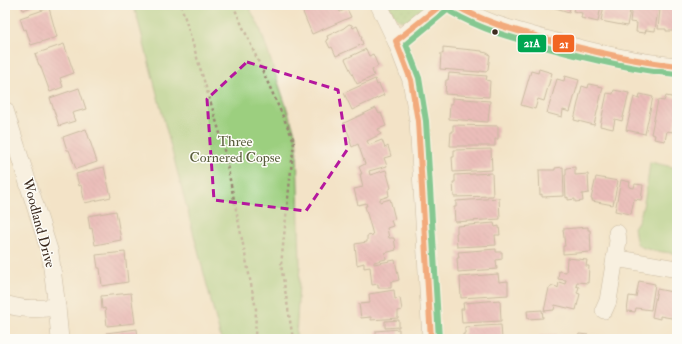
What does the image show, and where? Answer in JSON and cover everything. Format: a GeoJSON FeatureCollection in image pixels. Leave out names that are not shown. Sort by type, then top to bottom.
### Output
{"type":"FeatureCollection","features":[{"type":"Feature","properties":{"kind":"street"},"geometry":{"type":"LineString","coordinates":[[379,5],[396,42],[410,80],[418,121],[431,339]]}},
{"type":"Feature","properties":{"kind":"street"},"geometry":{"type":"LineString","coordinates":[[396,42],[441,5]]}},
{"type":"Feature","properties":{"kind":"street"},"geometry":{"type":"LineString","coordinates":[[455,5],[473,15],[521,33],[611,56],[661,65],[677,66]]}},
{"type":"Feature","properties":{"kind":"street","name":"Woodland Drive"},"geometry":{"type":"LineString","coordinates":[[5,110],[50,253],[60,339]]}},
{"type":"Feature","properties":{"kind":"street"},"geometry":{"type":"LineString","coordinates":[[604,310],[608,301],[618,241],[617,233]]}},
{"type":"Feature","properties":{"kind":"street"},"geometry":{"type":"LineString","coordinates":[[615,258],[677,269]]}},
{"type":"Feature","properties":{"kind":"street"},"geometry":{"type":"LineString","coordinates":[[5,304],[22,308],[38,309],[57,307]]}},
{"type":"Feature","properties":{"kind":"path"},"geometry":{"type":"LineString","coordinates":[[181,5],[222,140],[256,309],[255,339]]}},
{"type":"Feature","properties":{"kind":"path"},"geometry":{"type":"LineString","coordinates":[[233,5],[294,141],[281,265],[293,339]]}},
{"type":"Feature","properties":{"kind":"highlighted area"},"geometry":{"type":"Polygon","coordinates":[[[247,62],[338,90],[347,150],[306,211],[214,200],[207,99],[247,62]]]}},
{"type":"Feature","properties":{"kind":"green space","name":"Three Cornered Copse"},"geometry":{"type":"Polygon","coordinates":[[[133,5],[248,5],[260,28],[296,136],[300,264],[296,339],[221,339],[133,5]]]}},
{"type":"Feature","properties":{"kind":"green space"},"geometry":{"type":"Polygon","coordinates":[[[389,5],[426,5],[426,7],[409,20],[402,21],[396,18],[389,5]]]}},
{"type":"Feature","properties":{"kind":"green space"},"geometry":{"type":"Polygon","coordinates":[[[650,162],[677,168],[677,254],[644,248],[639,246],[636,241],[634,227],[643,206],[650,162]]]}},
{"type":"Feature","properties":{"kind":"building"},"geometry":{"type":"Polygon","coordinates":[[[21,5],[37,5],[23,10],[21,5]]]}},
{"type":"Feature","properties":{"kind":"building"},"geometry":{"type":"Polygon","coordinates":[[[313,5],[337,5],[340,12],[347,9],[351,17],[312,34],[302,10],[313,5]]]}},
{"type":"Feature","properties":{"kind":"building"},"geometry":{"type":"Polygon","coordinates":[[[546,5],[571,5],[569,12],[546,5]]]}},
{"type":"Feature","properties":{"kind":"building"},"geometry":{"type":"Polygon","coordinates":[[[575,5],[601,5],[598,22],[581,18],[582,13],[573,11],[575,5]]]}},
{"type":"Feature","properties":{"kind":"building"},"geometry":{"type":"Polygon","coordinates":[[[604,5],[631,5],[627,26],[601,21],[604,5]]]}},
{"type":"Feature","properties":{"kind":"building"},"geometry":{"type":"Polygon","coordinates":[[[632,5],[641,5],[658,9],[655,31],[646,30],[645,33],[636,32],[637,23],[630,22],[632,5]]]}},
{"type":"Feature","properties":{"kind":"building"},"geometry":{"type":"Polygon","coordinates":[[[666,7],[677,7],[677,31],[658,29],[660,9],[666,9],[666,7]]]}},
{"type":"Feature","properties":{"kind":"building"},"geometry":{"type":"Polygon","coordinates":[[[49,8],[57,37],[31,45],[26,29],[24,30],[20,18],[49,8]]]}},
{"type":"Feature","properties":{"kind":"building"},"geometry":{"type":"Polygon","coordinates":[[[349,24],[352,25],[353,28],[357,26],[363,44],[336,56],[332,47],[330,48],[326,40],[328,39],[327,36],[349,24]]]}},
{"type":"Feature","properties":{"kind":"building"},"geometry":{"type":"Polygon","coordinates":[[[64,44],[74,73],[60,78],[63,87],[50,92],[35,54],[64,44]]]}},
{"type":"Feature","properties":{"kind":"building"},"geometry":{"type":"Polygon","coordinates":[[[443,47],[482,51],[487,53],[490,55],[488,69],[486,72],[480,72],[440,69],[443,47]]]}},
{"type":"Feature","properties":{"kind":"building"},"geometry":{"type":"Polygon","coordinates":[[[366,49],[369,56],[373,54],[378,66],[372,70],[374,76],[357,84],[345,59],[366,49]]]}},
{"type":"Feature","properties":{"kind":"building"},"geometry":{"type":"Polygon","coordinates":[[[539,69],[552,73],[544,101],[538,99],[535,109],[521,105],[531,71],[538,73],[539,69]]]}},
{"type":"Feature","properties":{"kind":"building"},"geometry":{"type":"Polygon","coordinates":[[[449,73],[487,76],[486,80],[490,81],[489,97],[445,94],[446,80],[448,80],[449,73]]]}},
{"type":"Feature","properties":{"kind":"building"},"geometry":{"type":"Polygon","coordinates":[[[565,76],[579,80],[570,112],[563,110],[562,117],[547,113],[557,79],[564,81],[565,76]]]}},
{"type":"Feature","properties":{"kind":"building"},"geometry":{"type":"Polygon","coordinates":[[[375,79],[384,95],[352,110],[344,93],[375,79]]]}},
{"type":"Feature","properties":{"kind":"building"},"geometry":{"type":"Polygon","coordinates":[[[589,84],[603,87],[594,125],[574,120],[582,86],[588,88],[589,84]]]}},
{"type":"Feature","properties":{"kind":"building"},"geometry":{"type":"Polygon","coordinates":[[[79,88],[86,109],[72,113],[75,121],[59,126],[50,98],[79,88]]]}},
{"type":"Feature","properties":{"kind":"building"},"geometry":{"type":"Polygon","coordinates":[[[614,90],[629,93],[622,121],[615,119],[613,129],[600,126],[607,93],[613,94],[614,90]]]}},
{"type":"Feature","properties":{"kind":"building"},"geometry":{"type":"Polygon","coordinates":[[[640,94],[653,97],[645,134],[626,130],[634,97],[639,99],[640,94]]]}},
{"type":"Feature","properties":{"kind":"building"},"geometry":{"type":"Polygon","coordinates":[[[666,96],[677,98],[677,113],[673,132],[667,131],[665,141],[654,139],[655,135],[651,134],[658,100],[664,101],[666,96]]]}},
{"type":"Feature","properties":{"kind":"building"},"geometry":{"type":"Polygon","coordinates":[[[452,98],[490,101],[488,122],[449,119],[452,98]]]}},
{"type":"Feature","properties":{"kind":"building"},"geometry":{"type":"Polygon","coordinates":[[[376,108],[379,114],[381,113],[386,126],[378,129],[381,134],[367,141],[369,145],[382,140],[385,148],[388,146],[391,156],[384,158],[387,166],[369,171],[370,175],[386,170],[391,188],[388,190],[389,196],[380,199],[380,202],[390,199],[395,219],[391,220],[393,226],[387,228],[389,238],[394,238],[396,250],[385,253],[386,259],[374,262],[374,264],[395,260],[399,280],[391,282],[391,288],[378,288],[378,284],[372,285],[370,267],[364,268],[364,263],[357,265],[355,244],[367,242],[367,236],[373,235],[365,206],[367,206],[366,203],[358,205],[354,189],[363,187],[360,174],[362,174],[359,167],[365,164],[358,144],[352,147],[351,140],[344,123],[376,108]]]}},
{"type":"Feature","properties":{"kind":"building"},"geometry":{"type":"Polygon","coordinates":[[[453,125],[498,126],[498,139],[495,139],[495,146],[450,146],[453,125]]]}},
{"type":"Feature","properties":{"kind":"building"},"geometry":{"type":"Polygon","coordinates":[[[86,129],[97,162],[76,169],[63,137],[86,129]]]}},
{"type":"Feature","properties":{"kind":"building"},"geometry":{"type":"Polygon","coordinates":[[[491,149],[492,170],[453,172],[452,157],[454,157],[454,150],[491,149]]]}},
{"type":"Feature","properties":{"kind":"building"},"geometry":{"type":"Polygon","coordinates":[[[104,167],[111,197],[85,203],[81,185],[79,186],[76,174],[104,167]]]}},
{"type":"Feature","properties":{"kind":"building"},"geometry":{"type":"Polygon","coordinates":[[[563,167],[564,196],[542,197],[542,194],[540,195],[539,170],[555,170],[555,168],[563,167]]]}},
{"type":"Feature","properties":{"kind":"building"},"geometry":{"type":"Polygon","coordinates":[[[575,167],[575,175],[588,174],[589,193],[582,194],[583,201],[575,202],[575,199],[568,200],[568,197],[566,198],[565,175],[566,168],[575,167]]]}},
{"type":"Feature","properties":{"kind":"building"},"geometry":{"type":"Polygon","coordinates":[[[492,173],[493,196],[454,197],[453,182],[455,182],[455,175],[492,173]]]}},
{"type":"Feature","properties":{"kind":"building"},"geometry":{"type":"Polygon","coordinates":[[[596,177],[618,181],[613,205],[592,201],[593,199],[591,199],[596,177]]]}},
{"type":"Feature","properties":{"kind":"building"},"geometry":{"type":"Polygon","coordinates":[[[621,180],[630,182],[629,187],[634,188],[635,184],[643,185],[641,200],[634,199],[631,214],[615,211],[621,180]]]}},
{"type":"Feature","properties":{"kind":"building"},"geometry":{"type":"Polygon","coordinates":[[[499,198],[500,219],[455,222],[454,207],[456,207],[456,201],[499,198]]]}},
{"type":"Feature","properties":{"kind":"building"},"geometry":{"type":"Polygon","coordinates":[[[116,211],[121,240],[95,245],[88,216],[116,211]]]}},
{"type":"Feature","properties":{"kind":"building"},"geometry":{"type":"Polygon","coordinates":[[[494,223],[495,227],[499,226],[500,235],[495,235],[496,245],[457,247],[457,226],[494,223]]]}},
{"type":"Feature","properties":{"kind":"building"},"geometry":{"type":"Polygon","coordinates":[[[588,227],[588,230],[590,230],[591,252],[563,254],[563,246],[565,246],[563,229],[588,227]]]}},
{"type":"Feature","properties":{"kind":"building"},"geometry":{"type":"Polygon","coordinates":[[[496,249],[496,252],[502,252],[502,259],[496,260],[497,269],[458,272],[458,252],[496,249]]]}},
{"type":"Feature","properties":{"kind":"building"},"geometry":{"type":"Polygon","coordinates":[[[125,252],[128,282],[102,286],[100,268],[98,268],[96,255],[125,252]]]}},
{"type":"Feature","properties":{"kind":"building"},"geometry":{"type":"Polygon","coordinates":[[[567,258],[587,260],[586,266],[589,266],[588,283],[577,282],[576,286],[579,287],[577,293],[580,294],[576,310],[555,305],[554,310],[544,311],[549,288],[553,286],[558,288],[559,282],[565,284],[566,280],[558,279],[559,271],[566,272],[567,258]]]}},
{"type":"Feature","properties":{"kind":"building"},"geometry":{"type":"Polygon","coordinates":[[[498,274],[499,282],[508,281],[508,295],[461,298],[460,277],[498,274]]]}},
{"type":"Feature","properties":{"kind":"building"},"geometry":{"type":"Polygon","coordinates":[[[639,281],[655,284],[651,310],[636,308],[635,312],[627,311],[629,296],[636,297],[639,281]]]}},
{"type":"Feature","properties":{"kind":"building"},"geometry":{"type":"Polygon","coordinates":[[[657,289],[677,293],[677,319],[660,316],[660,319],[652,317],[657,289]]]}},
{"type":"Feature","properties":{"kind":"building"},"geometry":{"type":"Polygon","coordinates":[[[394,290],[395,299],[400,298],[402,310],[398,311],[398,318],[371,320],[371,317],[361,318],[359,304],[370,303],[369,294],[394,290]]]}},
{"type":"Feature","properties":{"kind":"building"},"geometry":{"type":"Polygon","coordinates":[[[131,293],[135,323],[107,326],[105,308],[102,309],[101,296],[131,293]]]}},
{"type":"Feature","properties":{"kind":"building"},"geometry":{"type":"Polygon","coordinates":[[[500,300],[501,321],[462,323],[461,309],[464,309],[463,303],[500,300]]]}},
{"type":"Feature","properties":{"kind":"building"},"geometry":{"type":"Polygon","coordinates":[[[542,310],[543,318],[528,319],[527,311],[542,310]]]}},
{"type":"Feature","properties":{"kind":"building"},"geometry":{"type":"Polygon","coordinates":[[[399,320],[399,327],[385,328],[385,321],[399,320]]]}},
{"type":"Feature","properties":{"kind":"building"},"geometry":{"type":"Polygon","coordinates":[[[501,325],[502,339],[463,339],[465,327],[501,325]]]}},
{"type":"Feature","properties":{"kind":"building"},"geometry":{"type":"Polygon","coordinates":[[[137,329],[138,339],[106,339],[106,333],[137,329]]]}},
{"type":"Feature","properties":{"kind":"building"},"geometry":{"type":"Polygon","coordinates":[[[399,329],[399,337],[403,337],[403,339],[376,339],[376,331],[399,329]]]}},
{"type":"Feature","properties":{"kind":"building"},"geometry":{"type":"Polygon","coordinates":[[[557,334],[557,339],[540,339],[540,335],[557,334]]]}},
{"type":"Feature","properties":{"kind":"building"},"geometry":{"type":"Polygon","coordinates":[[[579,334],[588,335],[587,339],[573,339],[573,336],[578,337],[579,334]]]}},
{"type":"Feature","properties":{"kind":"transit line","name":"21"},"geometry":{"type":"LineString","coordinates":[[431,339],[418,121],[411,80],[396,41],[441,5]]}},
{"type":"Feature","properties":{"kind":"transit line","name":"21"},"geometry":{"type":"LineString","coordinates":[[455,5],[488,21],[578,48],[677,66]]}},
{"type":"Feature","properties":{"kind":"transit line","name":"21A"},"geometry":{"type":"LineString","coordinates":[[439,339],[426,121],[419,78],[406,44],[446,11]]}},
{"type":"Feature","properties":{"kind":"transit line","name":"21A"},"geometry":{"type":"LineString","coordinates":[[451,12],[485,28],[533,44],[610,63],[676,74]]}}]}
